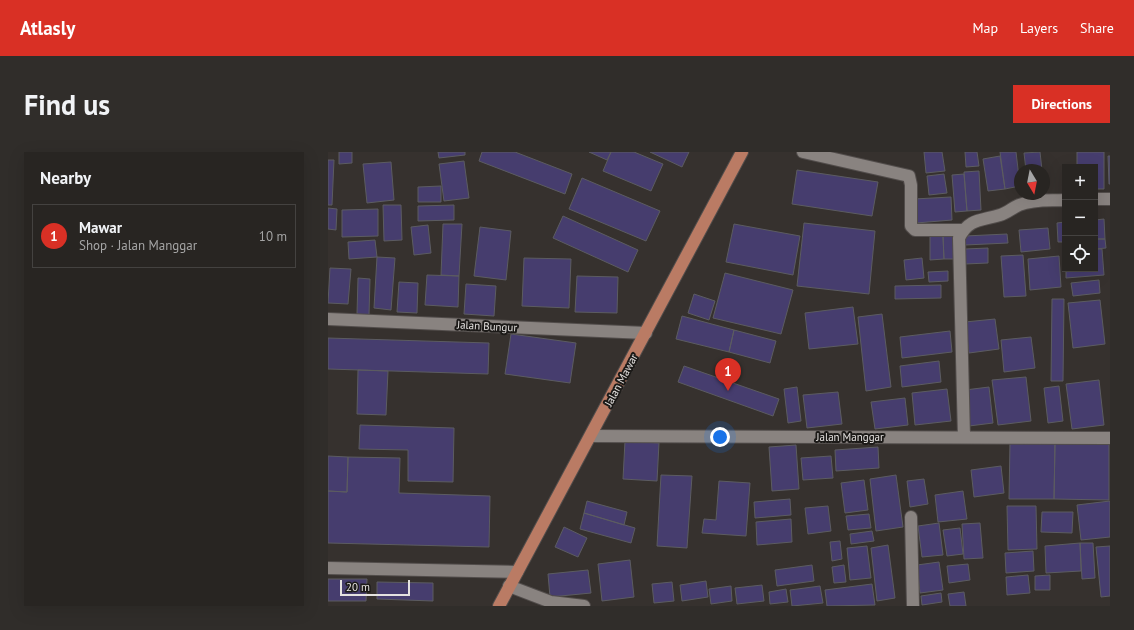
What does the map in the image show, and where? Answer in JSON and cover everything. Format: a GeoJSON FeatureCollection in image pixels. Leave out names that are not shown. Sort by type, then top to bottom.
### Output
{"type":"FeatureCollection","features":[{"type":"Feature","properties":{"kind":"main road","name":"Jalan Mawar"},"geometry":{"type":"LineString","coordinates":[[499,606],[742,152]]}},
{"type":"Feature","properties":{"kind":"street"},"geometry":{"type":"LineString","coordinates":[[803,152],[909,176],[911,185],[911,226],[915,230],[963,230]]}},
{"type":"Feature","properties":{"kind":"street"},"geometry":{"type":"LineString","coordinates":[[1098,199],[1110,199]]}},
{"type":"Feature","properties":{"kind":"street"},"geometry":{"type":"LineString","coordinates":[[964,437],[959,238],[963,230],[971,223],[1002,215],[1018,206],[1032,201],[1062,200]]}},
{"type":"Feature","properties":{"kind":"street","name":"Jalan Bungur"},"geometry":{"type":"LineString","coordinates":[[328,319],[646,333]]}},
{"type":"Feature","properties":{"kind":"street","name":"Jalan Manggar"},"geometry":{"type":"LineString","coordinates":[[591,436],[1110,438]]}},
{"type":"Feature","properties":{"kind":"street"},"geometry":{"type":"LineString","coordinates":[[911,517],[913,606]]}},
{"type":"Feature","properties":{"kind":"street"},"geometry":{"type":"LineString","coordinates":[[328,568],[517,572]]}},
{"type":"Feature","properties":{"kind":"street"},"geometry":{"type":"LineString","coordinates":[[509,586],[551,602],[584,606]]}},
{"type":"Feature","properties":{"kind":"building"},"geometry":{"type":"Polygon","coordinates":[[[339,152],[352,152],[352,163],[339,164],[339,152]]]}},
{"type":"Feature","properties":{"kind":"building"},"geometry":{"type":"Polygon","coordinates":[[[438,152],[465,152],[465,155],[439,158],[438,152]]]}},
{"type":"Feature","properties":{"kind":"building"},"geometry":{"type":"Polygon","coordinates":[[[482,152],[515,152],[572,174],[565,194],[479,161],[482,152]]]}},
{"type":"Feature","properties":{"kind":"building"},"geometry":{"type":"Polygon","coordinates":[[[589,152],[611,152],[607,160],[589,152]]]}},
{"type":"Feature","properties":{"kind":"building"},"geometry":{"type":"Polygon","coordinates":[[[611,152],[634,152],[663,164],[651,191],[603,171],[611,152]]]}},
{"type":"Feature","properties":{"kind":"building"},"geometry":{"type":"Polygon","coordinates":[[[650,152],[689,152],[682,167],[650,152]]]}},
{"type":"Feature","properties":{"kind":"building"},"geometry":{"type":"Polygon","coordinates":[[[924,152],[942,152],[945,171],[926,173],[924,152]]]}},
{"type":"Feature","properties":{"kind":"building"},"geometry":{"type":"Polygon","coordinates":[[[965,152],[977,152],[979,166],[966,167],[965,152]]]}},
{"type":"Feature","properties":{"kind":"building"},"geometry":{"type":"Polygon","coordinates":[[[1000,152],[1016,152],[1017,164],[1014,164],[1014,187],[1005,189],[1000,152]]]}},
{"type":"Feature","properties":{"kind":"building"},"geometry":{"type":"Polygon","coordinates":[[[1040,152],[1041,164],[1025,164],[1024,153],[1040,152]]]}},
{"type":"Feature","properties":{"kind":"building"},"geometry":{"type":"Polygon","coordinates":[[[1077,152],[1104,152],[1104,189],[1098,189],[1098,164],[1077,164],[1077,152]]]}},
{"type":"Feature","properties":{"kind":"building"},"geometry":{"type":"Polygon","coordinates":[[[1000,156],[1005,189],[988,191],[983,159],[1000,156]]]}},
{"type":"Feature","properties":{"kind":"building"},"geometry":{"type":"Polygon","coordinates":[[[1108,156],[1110,156],[1110,184],[1109,184],[1108,156]]]}},
{"type":"Feature","properties":{"kind":"building"},"geometry":{"type":"Polygon","coordinates":[[[328,160],[334,160],[332,205],[328,205],[328,160]]]}},
{"type":"Feature","properties":{"kind":"building"},"geometry":{"type":"Polygon","coordinates":[[[464,161],[469,198],[444,201],[439,164],[464,161]]]}},
{"type":"Feature","properties":{"kind":"building"},"geometry":{"type":"Polygon","coordinates":[[[391,162],[394,200],[367,203],[363,164],[391,162]]]}},
{"type":"Feature","properties":{"kind":"building"},"geometry":{"type":"Polygon","coordinates":[[[797,170],[878,182],[872,216],[792,204],[797,170]]]}},
{"type":"Feature","properties":{"kind":"building"},"geometry":{"type":"Polygon","coordinates":[[[979,171],[981,210],[967,211],[964,172],[979,171]]]}},
{"type":"Feature","properties":{"kind":"building"},"geometry":{"type":"Polygon","coordinates":[[[944,174],[947,193],[929,195],[927,176],[944,174]]]}},
{"type":"Feature","properties":{"kind":"building"},"geometry":{"type":"Polygon","coordinates":[[[964,174],[967,211],[955,212],[952,175],[964,174]]]}},
{"type":"Feature","properties":{"kind":"building"},"geometry":{"type":"Polygon","coordinates":[[[582,178],[660,211],[646,241],[569,209],[582,178]]]}},
{"type":"Feature","properties":{"kind":"building"},"geometry":{"type":"Polygon","coordinates":[[[441,186],[441,202],[418,202],[418,187],[441,186]]]}},
{"type":"Feature","properties":{"kind":"building"},"geometry":{"type":"Polygon","coordinates":[[[951,197],[952,220],[916,223],[914,199],[951,197]]]}},
{"type":"Feature","properties":{"kind":"building"},"geometry":{"type":"Polygon","coordinates":[[[383,205],[401,205],[402,240],[384,241],[383,205]]]}},
{"type":"Feature","properties":{"kind":"building"},"geometry":{"type":"Polygon","coordinates":[[[454,205],[454,220],[418,221],[418,206],[454,205]]]}},
{"type":"Feature","properties":{"kind":"building"},"geometry":{"type":"Polygon","coordinates":[[[328,208],[337,209],[336,230],[328,229],[328,208]]]}},
{"type":"Feature","properties":{"kind":"building"},"geometry":{"type":"Polygon","coordinates":[[[378,209],[378,236],[342,237],[342,210],[378,209]]]}},
{"type":"Feature","properties":{"kind":"building"},"geometry":{"type":"Polygon","coordinates":[[[563,216],[638,250],[628,272],[553,238],[563,216]]]}},
{"type":"Feature","properties":{"kind":"building"},"geometry":{"type":"Polygon","coordinates":[[[1104,219],[1105,239],[1098,239],[1098,220],[1104,219]]]}},
{"type":"Feature","properties":{"kind":"building"},"geometry":{"type":"Polygon","coordinates":[[[1062,222],[1062,242],[1058,242],[1057,223],[1062,222]]]}},
{"type":"Feature","properties":{"kind":"building"},"geometry":{"type":"Polygon","coordinates":[[[804,223],[875,231],[869,294],[797,286],[804,223]]]}},
{"type":"Feature","properties":{"kind":"building"},"geometry":{"type":"Polygon","coordinates":[[[443,224],[462,224],[459,276],[441,275],[443,224]]]}},
{"type":"Feature","properties":{"kind":"building"},"geometry":{"type":"Polygon","coordinates":[[[734,224],[800,236],[793,275],[726,262],[734,224]]]}},
{"type":"Feature","properties":{"kind":"building"},"geometry":{"type":"Polygon","coordinates":[[[428,225],[431,253],[414,255],[411,227],[428,225]]]}},
{"type":"Feature","properties":{"kind":"building"},"geometry":{"type":"Polygon","coordinates":[[[480,227],[511,231],[506,280],[474,276],[480,227]]]}},
{"type":"Feature","properties":{"kind":"building"},"geometry":{"type":"Polygon","coordinates":[[[1048,228],[1050,249],[1021,252],[1019,230],[1048,228]]]}},
{"type":"Feature","properties":{"kind":"building"},"geometry":{"type":"Polygon","coordinates":[[[1007,234],[1008,243],[965,245],[965,236],[1007,234]]]}},
{"type":"Feature","properties":{"kind":"building"},"geometry":{"type":"Polygon","coordinates":[[[954,235],[955,259],[944,259],[943,236],[954,235]]]}},
{"type":"Feature","properties":{"kind":"building"},"geometry":{"type":"Polygon","coordinates":[[[930,236],[943,236],[944,259],[930,260],[930,236]]]}},
{"type":"Feature","properties":{"kind":"building"},"geometry":{"type":"Polygon","coordinates":[[[1098,239],[1105,239],[1106,248],[1098,249],[1098,239]]]}},
{"type":"Feature","properties":{"kind":"building"},"geometry":{"type":"Polygon","coordinates":[[[375,240],[377,257],[349,259],[348,242],[375,240]]]}},
{"type":"Feature","properties":{"kind":"building"},"geometry":{"type":"Polygon","coordinates":[[[988,248],[988,263],[965,264],[965,249],[988,248]]]}},
{"type":"Feature","properties":{"kind":"building"},"geometry":{"type":"Polygon","coordinates":[[[1098,249],[1102,249],[1104,275],[1066,278],[1066,272],[1098,272],[1098,249]]]}},
{"type":"Feature","properties":{"kind":"building"},"geometry":{"type":"Polygon","coordinates":[[[1023,255],[1026,296],[1004,297],[1001,256],[1023,255]]]}},
{"type":"Feature","properties":{"kind":"building"},"geometry":{"type":"Polygon","coordinates":[[[1059,256],[1061,287],[1030,290],[1028,259],[1059,256]]]}},
{"type":"Feature","properties":{"kind":"building"},"geometry":{"type":"Polygon","coordinates":[[[377,257],[395,258],[391,310],[374,308],[377,257]]]}},
{"type":"Feature","properties":{"kind":"building"},"geometry":{"type":"Polygon","coordinates":[[[524,258],[571,259],[569,308],[522,306],[524,258]]]}},
{"type":"Feature","properties":{"kind":"building"},"geometry":{"type":"Polygon","coordinates":[[[922,258],[924,278],[906,280],[904,260],[922,258]]]}},
{"type":"Feature","properties":{"kind":"building"},"geometry":{"type":"Polygon","coordinates":[[[330,268],[351,269],[348,304],[328,303],[330,268]]]}},
{"type":"Feature","properties":{"kind":"building"},"geometry":{"type":"Polygon","coordinates":[[[948,271],[948,281],[929,282],[928,272],[948,271]]]}},
{"type":"Feature","properties":{"kind":"building"},"geometry":{"type":"Polygon","coordinates":[[[725,273],[793,290],[781,334],[713,318],[725,273]]]}},
{"type":"Feature","properties":{"kind":"building"},"geometry":{"type":"Polygon","coordinates":[[[427,275],[459,276],[458,307],[425,305],[427,275]]]}},
{"type":"Feature","properties":{"kind":"building"},"geometry":{"type":"Polygon","coordinates":[[[577,276],[618,277],[617,313],[575,312],[577,276]]]}},
{"type":"Feature","properties":{"kind":"building"},"geometry":{"type":"Polygon","coordinates":[[[358,278],[370,279],[369,315],[357,314],[358,278]]]}},
{"type":"Feature","properties":{"kind":"building"},"geometry":{"type":"Polygon","coordinates":[[[1099,280],[1100,293],[1073,296],[1071,283],[1099,280]]]}},
{"type":"Feature","properties":{"kind":"building"},"geometry":{"type":"Polygon","coordinates":[[[399,282],[418,283],[417,313],[397,312],[399,282]]]}},
{"type":"Feature","properties":{"kind":"building"},"geometry":{"type":"Polygon","coordinates":[[[466,284],[496,286],[494,316],[464,314],[466,284]]]}},
{"type":"Feature","properties":{"kind":"building"},"geometry":{"type":"Polygon","coordinates":[[[941,285],[941,298],[895,299],[895,286],[941,285]]]}},
{"type":"Feature","properties":{"kind":"building"},"geometry":{"type":"Polygon","coordinates":[[[694,294],[715,301],[709,320],[688,313],[694,294]]]}},
{"type":"Feature","properties":{"kind":"building"},"geometry":{"type":"Polygon","coordinates":[[[1052,299],[1064,299],[1063,381],[1051,381],[1052,299]]]}},
{"type":"Feature","properties":{"kind":"building"},"geometry":{"type":"Polygon","coordinates":[[[1100,300],[1105,344],[1073,348],[1068,303],[1100,300]]]}},
{"type":"Feature","properties":{"kind":"building"},"geometry":{"type":"Polygon","coordinates":[[[853,307],[858,344],[809,349],[805,313],[853,307]]]}},
{"type":"Feature","properties":{"kind":"building"},"geometry":{"type":"Polygon","coordinates":[[[882,314],[891,387],[866,391],[858,317],[882,314]]]}},
{"type":"Feature","properties":{"kind":"building"},"geometry":{"type":"Polygon","coordinates":[[[682,316],[734,330],[729,352],[676,339],[682,316]]]}},
{"type":"Feature","properties":{"kind":"building"},"geometry":{"type":"Polygon","coordinates":[[[995,319],[999,349],[969,353],[965,322],[995,319]]]}},
{"type":"Feature","properties":{"kind":"building"},"geometry":{"type":"Polygon","coordinates":[[[734,330],[776,341],[770,363],[729,352],[734,330]]]}},
{"type":"Feature","properties":{"kind":"building"},"geometry":{"type":"Polygon","coordinates":[[[950,331],[952,352],[902,358],[900,337],[950,331]]]}},
{"type":"Feature","properties":{"kind":"building"},"geometry":{"type":"Polygon","coordinates":[[[511,334],[576,343],[570,383],[505,374],[511,334]]]}},
{"type":"Feature","properties":{"kind":"building"},"geometry":{"type":"Polygon","coordinates":[[[1031,337],[1035,368],[1004,372],[1001,340],[1031,337]]]}},
{"type":"Feature","properties":{"kind":"building"},"geometry":{"type":"Polygon","coordinates":[[[328,338],[489,343],[488,374],[328,369],[328,338]]]}},
{"type":"Feature","properties":{"kind":"building"},"geometry":{"type":"Polygon","coordinates":[[[939,361],[941,382],[902,387],[900,366],[939,361]]]}},
{"type":"Feature","properties":{"kind":"building"},"geometry":{"type":"Polygon","coordinates":[[[684,366],[779,399],[773,416],[678,382],[684,366]]]}},
{"type":"Feature","properties":{"kind":"building"},"geometry":{"type":"Polygon","coordinates":[[[358,370],[388,371],[386,415],[357,414],[358,370]]]}},
{"type":"Feature","properties":{"kind":"building"},"geometry":{"type":"Polygon","coordinates":[[[1026,377],[1031,421],[998,425],[992,380],[1026,377]]]}},
{"type":"Feature","properties":{"kind":"building"},"geometry":{"type":"Polygon","coordinates":[[[1099,380],[1104,425],[1072,429],[1066,384],[1099,380]]]}},
{"type":"Feature","properties":{"kind":"building"},"geometry":{"type":"Polygon","coordinates":[[[1059,386],[1063,421],[1048,423],[1044,388],[1059,386]]]}},
{"type":"Feature","properties":{"kind":"building"},"geometry":{"type":"Polygon","coordinates":[[[797,387],[801,421],[788,423],[784,389],[797,387]]]}},
{"type":"Feature","properties":{"kind":"building"},"geometry":{"type":"Polygon","coordinates":[[[989,387],[993,423],[969,426],[965,390],[989,387]]]}},
{"type":"Feature","properties":{"kind":"building"},"geometry":{"type":"Polygon","coordinates":[[[947,389],[951,421],[915,425],[912,393],[947,389]]]}},
{"type":"Feature","properties":{"kind":"building"},"geometry":{"type":"Polygon","coordinates":[[[838,392],[842,424],[807,428],[803,395],[838,392]]]}},
{"type":"Feature","properties":{"kind":"building"},"geometry":{"type":"Polygon","coordinates":[[[905,398],[908,425],[875,429],[871,402],[905,398]]]}},
{"type":"Feature","properties":{"kind":"building"},"geometry":{"type":"Polygon","coordinates":[[[360,425],[454,428],[453,482],[408,481],[408,450],[359,449],[360,425]]]}},
{"type":"Feature","properties":{"kind":"building"},"geometry":{"type":"Polygon","coordinates":[[[625,441],[659,443],[657,481],[623,479],[625,441]]]}},
{"type":"Feature","properties":{"kind":"building"},"geometry":{"type":"Polygon","coordinates":[[[1010,442],[1055,443],[1054,499],[1009,499],[1010,442]]]}},
{"type":"Feature","properties":{"kind":"building"},"geometry":{"type":"Polygon","coordinates":[[[1055,443],[1109,443],[1109,500],[1054,499],[1055,443]]]}},
{"type":"Feature","properties":{"kind":"building"},"geometry":{"type":"Polygon","coordinates":[[[796,445],[799,489],[772,491],[769,447],[796,445]]]}},
{"type":"Feature","properties":{"kind":"building"},"geometry":{"type":"Polygon","coordinates":[[[878,447],[879,468],[836,471],[835,450],[878,447]]]}},
{"type":"Feature","properties":{"kind":"building"},"geometry":{"type":"Polygon","coordinates":[[[328,456],[348,457],[347,492],[328,491],[328,456]]]}},
{"type":"Feature","properties":{"kind":"building"},"geometry":{"type":"Polygon","coordinates":[[[831,456],[833,478],[803,480],[801,458],[831,456]]]}},
{"type":"Feature","properties":{"kind":"building"},"geometry":{"type":"Polygon","coordinates":[[[348,457],[400,458],[399,493],[490,496],[489,547],[328,543],[328,491],[347,492],[348,457]]]}},
{"type":"Feature","properties":{"kind":"building"},"geometry":{"type":"Polygon","coordinates":[[[1001,466],[1004,493],[974,497],[971,470],[1001,466]]]}},
{"type":"Feature","properties":{"kind":"building"},"geometry":{"type":"Polygon","coordinates":[[[661,475],[692,476],[687,548],[657,546],[661,475]]]}},
{"type":"Feature","properties":{"kind":"building"},"geometry":{"type":"Polygon","coordinates":[[[896,475],[903,527],[876,531],[870,479],[896,475]]]}},
{"type":"Feature","properties":{"kind":"building"},"geometry":{"type":"Polygon","coordinates":[[[924,479],[928,504],[910,507],[907,481],[924,479]]]}},
{"type":"Feature","properties":{"kind":"building"},"geometry":{"type":"Polygon","coordinates":[[[864,480],[868,510],[845,513],[841,483],[864,480]]]}},
{"type":"Feature","properties":{"kind":"building"},"geometry":{"type":"Polygon","coordinates":[[[719,481],[750,483],[746,536],[702,533],[704,519],[716,520],[719,481]]]}},
{"type":"Feature","properties":{"kind":"building"},"geometry":{"type":"Polygon","coordinates":[[[963,491],[967,519],[938,522],[935,495],[963,491]]]}},
{"type":"Feature","properties":{"kind":"building"},"geometry":{"type":"Polygon","coordinates":[[[790,499],[791,515],[755,518],[754,502],[790,499]]]}},
{"type":"Feature","properties":{"kind":"building"},"geometry":{"type":"Polygon","coordinates":[[[587,501],[627,512],[624,525],[584,513],[587,501]]]}},
{"type":"Feature","properties":{"kind":"building"},"geometry":{"type":"Polygon","coordinates":[[[1110,501],[1110,537],[1081,540],[1077,505],[1110,501]]]}},
{"type":"Feature","properties":{"kind":"building"},"geometry":{"type":"Polygon","coordinates":[[[828,506],[831,531],[808,534],[805,508],[828,506]]]}},
{"type":"Feature","properties":{"kind":"building"},"geometry":{"type":"Polygon","coordinates":[[[1007,506],[1036,506],[1037,549],[1008,550],[1007,506]]]}},
{"type":"Feature","properties":{"kind":"building"},"geometry":{"type":"Polygon","coordinates":[[[1042,512],[1073,512],[1072,533],[1041,532],[1042,512]]]}},
{"type":"Feature","properties":{"kind":"building"},"geometry":{"type":"Polygon","coordinates":[[[584,513],[635,528],[631,543],[580,529],[584,513]]]}},
{"type":"Feature","properties":{"kind":"building"},"geometry":{"type":"Polygon","coordinates":[[[869,514],[871,528],[848,530],[846,516],[869,514]]]}},
{"type":"Feature","properties":{"kind":"building"},"geometry":{"type":"Polygon","coordinates":[[[791,519],[792,542],[757,545],[756,522],[791,519]]]}},
{"type":"Feature","properties":{"kind":"building"},"geometry":{"type":"Polygon","coordinates":[[[939,523],[943,555],[922,557],[918,526],[939,523]]]}},
{"type":"Feature","properties":{"kind":"building"},"geometry":{"type":"Polygon","coordinates":[[[980,523],[983,558],[964,559],[962,524],[980,523]]]}},
{"type":"Feature","properties":{"kind":"building"},"geometry":{"type":"Polygon","coordinates":[[[564,527],[587,538],[578,557],[555,547],[564,527]]]}},
{"type":"Feature","properties":{"kind":"building"},"geometry":{"type":"Polygon","coordinates":[[[960,528],[963,554],[947,556],[943,530],[960,528]]]}},
{"type":"Feature","properties":{"kind":"building"},"geometry":{"type":"Polygon","coordinates":[[[872,531],[874,541],[851,544],[850,534],[872,531]]]}},
{"type":"Feature","properties":{"kind":"building"},"geometry":{"type":"Polygon","coordinates":[[[840,541],[842,559],[832,561],[830,542],[840,541]]]}},
{"type":"Feature","properties":{"kind":"building"},"geometry":{"type":"Polygon","coordinates":[[[1080,543],[1081,571],[1046,573],[1045,546],[1080,543]]]}},
{"type":"Feature","properties":{"kind":"building"},"geometry":{"type":"Polygon","coordinates":[[[1080,543],[1093,543],[1095,578],[1082,579],[1080,543]]]}},
{"type":"Feature","properties":{"kind":"building"},"geometry":{"type":"Polygon","coordinates":[[[888,545],[895,598],[877,601],[871,548],[888,545]]]}},
{"type":"Feature","properties":{"kind":"building"},"geometry":{"type":"Polygon","coordinates":[[[867,546],[871,578],[850,580],[847,548],[867,546]]]}},
{"type":"Feature","properties":{"kind":"building"},"geometry":{"type":"Polygon","coordinates":[[[1110,546],[1110,596],[1101,597],[1096,547],[1110,546]]]}},
{"type":"Feature","properties":{"kind":"building"},"geometry":{"type":"Polygon","coordinates":[[[1033,551],[1034,571],[1006,573],[1005,553],[1033,551]]]}},
{"type":"Feature","properties":{"kind":"building"},"geometry":{"type":"Polygon","coordinates":[[[630,560],[634,597],[602,601],[598,564],[630,560]]]}},
{"type":"Feature","properties":{"kind":"building"},"geometry":{"type":"Polygon","coordinates":[[[939,562],[943,590],[920,593],[917,565],[939,562]]]}},
{"type":"Feature","properties":{"kind":"building"},"geometry":{"type":"Polygon","coordinates":[[[968,564],[970,580],[949,583],[947,566],[968,564]]]}},
{"type":"Feature","properties":{"kind":"building"},"geometry":{"type":"Polygon","coordinates":[[[812,565],[814,581],[777,586],[775,570],[812,565]]]}},
{"type":"Feature","properties":{"kind":"building"},"geometry":{"type":"Polygon","coordinates":[[[844,565],[846,582],[834,583],[832,567],[844,565]]]}},
{"type":"Feature","properties":{"kind":"building"},"geometry":{"type":"Polygon","coordinates":[[[588,570],[591,593],[550,597],[548,574],[588,570]]]}},
{"type":"Feature","properties":{"kind":"building"},"geometry":{"type":"Polygon","coordinates":[[[1028,575],[1030,593],[1007,595],[1006,577],[1028,575]]]}},
{"type":"Feature","properties":{"kind":"building"},"geometry":{"type":"Polygon","coordinates":[[[1050,575],[1050,590],[1035,590],[1035,576],[1050,575]]]}},
{"type":"Feature","properties":{"kind":"building"},"geometry":{"type":"Polygon","coordinates":[[[328,579],[367,579],[366,601],[328,601],[328,579]]]}},
{"type":"Feature","properties":{"kind":"building"},"geometry":{"type":"Polygon","coordinates":[[[706,581],[708,597],[682,601],[680,585],[706,581]]]}},
{"type":"Feature","properties":{"kind":"building"},"geometry":{"type":"Polygon","coordinates":[[[377,582],[433,583],[433,601],[377,599],[377,582]]]}},
{"type":"Feature","properties":{"kind":"building"},"geometry":{"type":"Polygon","coordinates":[[[672,582],[674,601],[654,603],[652,584],[672,582]]]}},
{"type":"Feature","properties":{"kind":"building"},"geometry":{"type":"Polygon","coordinates":[[[872,584],[875,605],[827,606],[825,590],[872,584]]]}},
{"type":"Feature","properties":{"kind":"building"},"geometry":{"type":"Polygon","coordinates":[[[762,585],[764,601],[737,604],[735,588],[762,585]]]}},
{"type":"Feature","properties":{"kind":"building"},"geometry":{"type":"Polygon","coordinates":[[[731,586],[732,601],[711,604],[709,589],[731,586]]]}},
{"type":"Feature","properties":{"kind":"building"},"geometry":{"type":"Polygon","coordinates":[[[820,586],[823,603],[792,606],[790,590],[820,586]]]}},
{"type":"Feature","properties":{"kind":"building"},"geometry":{"type":"Polygon","coordinates":[[[786,589],[788,602],[770,604],[769,592],[786,589]]]}},
{"type":"Feature","properties":{"kind":"building"},"geometry":{"type":"Polygon","coordinates":[[[964,592],[966,606],[950,606],[948,594],[964,592]]]}},
{"type":"Feature","properties":{"kind":"building"},"geometry":{"type":"Polygon","coordinates":[[[941,593],[942,602],[922,605],[921,596],[941,593]]]}},
{"type":"Feature","properties":{"kind":"place","name":"Mawar"},"geometry":{"type":"Point","coordinates":[728,391]}}]}
